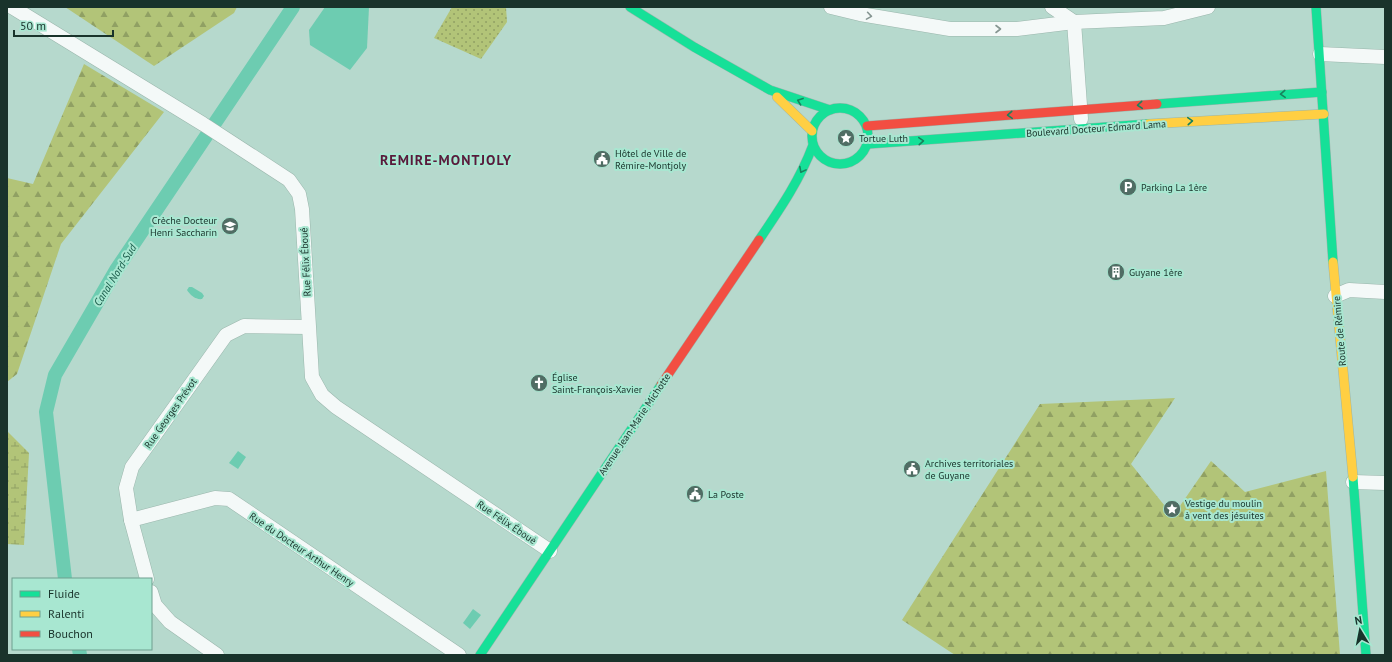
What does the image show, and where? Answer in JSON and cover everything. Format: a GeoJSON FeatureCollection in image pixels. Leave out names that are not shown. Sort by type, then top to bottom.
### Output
{"type":"FeatureCollection","features":[{"type":"Feature","properties":{"kind":"street","name":"Rue Félix Éboué"},"geometry":{"type":"LineString","coordinates":[[12,7],[203,124],[289,180],[299,194],[302,209],[312,377],[322,395],[336,407],[550,551]]}},
{"type":"Feature","properties":{"kind":"street"},"geometry":{"type":"LineString","coordinates":[[630,7],[694,47],[770,90],[830,110]]}},
{"type":"Feature","properties":{"kind":"street"},"geometry":{"type":"LineString","coordinates":[[831,7],[860,14],[950,29],[1016,29],[1141,13],[1164,18],[1208,7]]}},
{"type":"Feature","properties":{"kind":"street"},"geometry":{"type":"LineString","coordinates":[[1052,7],[1074,22]]}},
{"type":"Feature","properties":{"kind":"street","name":"Route de Rémire"},"geometry":{"type":"LineString","coordinates":[[1316,7],[1335,296],[1353,482],[1366,655]]}},
{"type":"Feature","properties":{"kind":"street"},"geometry":{"type":"LineString","coordinates":[[1074,22],[1082,129]]}},
{"type":"Feature","properties":{"kind":"street"},"geometry":{"type":"LineString","coordinates":[[1320,54],[1385,57]]}},
{"type":"Feature","properties":{"kind":"street"},"geometry":{"type":"LineString","coordinates":[[770,90],[812,131]]}},
{"type":"Feature","properties":{"kind":"street","name":"Boulevard Docteur Edmard Lama"},"geometry":{"type":"LineString","coordinates":[[867,126],[1322,92]]}},
{"type":"Feature","properties":{"kind":"street"},"geometry":{"type":"LineString","coordinates":[[823,171],[856,160],[863,153],[868,144],[869,135],[867,126],[862,118],[848,109],[838,108],[830,110],[818,118],[812,131],[813,145],[818,155],[827,161],[838,165]]}},
{"type":"Feature","properties":{"kind":"street","name":"Boulevard Docteur Edmard Lama"},"geometry":{"type":"LineString","coordinates":[[868,144],[1324,114]]}},
{"type":"Feature","properties":{"kind":"street","name":"Avenue Jean-Marie Michotte"},"geometry":{"type":"LineString","coordinates":[[480,655],[790,194],[806,164],[813,145]]}},
{"type":"Feature","properties":{"kind":"street","name":"Avenue Jean-Marie Michotte"},"geometry":{"type":"LineString","coordinates":[[790,194],[805,182]]}},
{"type":"Feature","properties":{"kind":"street"},"geometry":{"type":"LineString","coordinates":[[1335,296],[1349,290],[1385,292]]}},
{"type":"Feature","properties":{"kind":"street","name":"Rue Georges Prévot"},"geometry":{"type":"LineString","coordinates":[[147,578],[130,520],[126,488],[132,468],[226,335],[244,326],[308,327]]}},
{"type":"Feature","properties":{"kind":"street"},"geometry":{"type":"LineString","coordinates":[[1353,482],[1385,483]]}},
{"type":"Feature","properties":{"kind":"street","name":"Rue du Docteur Arthur Henry"},"geometry":{"type":"LineString","coordinates":[[130,520],[215,498],[229,499],[459,655]]}},
{"type":"Feature","properties":{"kind":"street"},"geometry":{"type":"LineString","coordinates":[[152,595],[155,605],[170,622],[217,655]]}},
{"type":"Feature","properties":{"kind":"green space"},"geometry":{"type":"Polygon","coordinates":[[[65,7],[237,7],[234,13],[154,66],[65,7]]]}},
{"type":"Feature","properties":{"kind":"green space"},"geometry":{"type":"Polygon","coordinates":[[[452,7],[506,7],[507,22],[481,59],[434,38],[452,7]]]}},
{"type":"Feature","properties":{"kind":"green space"},"geometry":{"type":"Polygon","coordinates":[[[84,64],[164,112],[61,244],[17,374],[7,382],[7,178],[33,184],[84,64]]]}},
{"type":"Feature","properties":{"kind":"green space"},"geometry":{"type":"Polygon","coordinates":[[[1175,398],[1131,464],[1173,516],[1211,461],[1245,492],[1326,471],[1340,655],[955,655],[902,620],[1040,404],[1175,398]]]}},
{"type":"Feature","properties":{"kind":"green space"},"geometry":{"type":"Polygon","coordinates":[[[7,431],[29,453],[24,545],[7,544],[7,431]]]}},
{"type":"Feature","properties":{"kind":"shaded area"},"geometry":{"type":"Polygon","coordinates":[[[325,7],[369,7],[367,48],[350,70],[310,45],[309,30],[325,7]]]}},
{"type":"Feature","properties":{"kind":"shaded area"},"geometry":{"type":"Polygon","coordinates":[[[189,287],[192,287],[202,293],[204,296],[202,299],[195,298],[191,295],[187,290],[189,287]]]}},
{"type":"Feature","properties":{"kind":"shaded area"},"geometry":{"type":"Polygon","coordinates":[[[238,451],[246,457],[238,469],[229,463],[238,451]]]}},
{"type":"Feature","properties":{"kind":"shaded area"},"geometry":{"type":"Polygon","coordinates":[[[473,609],[481,615],[470,629],[463,623],[473,609]]]}},
{"type":"Feature","properties":{"kind":"waterway","name":"Canal Nord-Sud"},"geometry":{"type":"LineString","coordinates":[[65,578],[46,412],[55,375],[116,270],[293,7]]}},
{"type":"Feature","properties":{"kind":"waterway","name":"Canal Nord-Sud"},"geometry":{"type":"LineString","coordinates":[[79,650],[80,655]]}},
{"type":"Feature","properties":{"kind":"traffic: fast"},"geometry":{"type":"LineString","coordinates":[[630,7],[694,47],[770,90],[830,110]]}},
{"type":"Feature","properties":{"kind":"traffic: fast"},"geometry":{"type":"LineString","coordinates":[[1316,7],[1333,262]]}},
{"type":"Feature","properties":{"kind":"traffic: fast"},"geometry":{"type":"LineString","coordinates":[[1157,104],[1322,92]]}},
{"type":"Feature","properties":{"kind":"traffic: fast"},"geometry":{"type":"LineString","coordinates":[[834,108],[846,108],[856,112],[864,120],[868,130],[868,136],[868,142],[864,152],[856,160],[846,164],[834,164],[824,160],[816,152],[812,142],[812,130],[816,120],[824,112],[834,108]]}},
{"type":"Feature","properties":{"kind":"traffic: fast"},"geometry":{"type":"LineString","coordinates":[[868,144],[1148,124]]}},
{"type":"Feature","properties":{"kind":"traffic: fast"},"geometry":{"type":"LineString","coordinates":[[759,240],[796,182],[813,145]]}},
{"type":"Feature","properties":{"kind":"traffic: fast"},"geometry":{"type":"LineString","coordinates":[[480,655],[661,385]]}},
{"type":"Feature","properties":{"kind":"traffic: fast"},"geometry":{"type":"LineString","coordinates":[[1353,477],[1366,655]]}},
{"type":"Feature","properties":{"kind":"traffic: slow"},"geometry":{"type":"LineString","coordinates":[[777,97],[812,131]]}},
{"type":"Feature","properties":{"kind":"traffic: slow"},"geometry":{"type":"LineString","coordinates":[[1148,124],[1324,114]]}},
{"type":"Feature","properties":{"kind":"traffic: slow"},"geometry":{"type":"LineString","coordinates":[[1333,262],[1353,477]]}},
{"type":"Feature","properties":{"kind":"traffic: jam"},"geometry":{"type":"LineString","coordinates":[[867,126],[1157,104]]}},
{"type":"Feature","properties":{"kind":"traffic: jam"},"geometry":{"type":"LineString","coordinates":[[661,385],[759,240]]}},
{"type":"Feature","properties":{"kind":"place","name":"Tortue Luth"},"geometry":{"type":"Point","coordinates":[846,138]}},
{"type":"Feature","properties":{"kind":"place","name":"Hôtel de Ville de Rémire-Montjoly"},"geometry":{"type":"Point","coordinates":[602,159]}},
{"type":"Feature","properties":{"kind":"place","name":"Parking La 1ère"},"geometry":{"type":"Point","coordinates":[1128,187]}},
{"type":"Feature","properties":{"kind":"place","name":"Crèche Docteur Henri Saccharin"},"geometry":{"type":"Point","coordinates":[230,226]}},
{"type":"Feature","properties":{"kind":"place","name":"Guyane 1ère"},"geometry":{"type":"Point","coordinates":[1116,272]}},
{"type":"Feature","properties":{"kind":"place","name":"Église Saint-François-Xavier"},"geometry":{"type":"Point","coordinates":[539,383]}},
{"type":"Feature","properties":{"kind":"place","name":"Archives territoriales de Guyane"},"geometry":{"type":"Point","coordinates":[912,469]}},
{"type":"Feature","properties":{"kind":"place","name":"La Poste"},"geometry":{"type":"Point","coordinates":[695,494]}},
{"type":"Feature","properties":{"kind":"place","name":"Vestige du moulin à vent des jésuites"},"geometry":{"type":"Point","coordinates":[1172,509]}},
{"type":"Feature","properties":{"kind":"district","name":"REMIRE-MONTJOLY"},"geometry":{"type":"Point","coordinates":[446,160]}}]}
